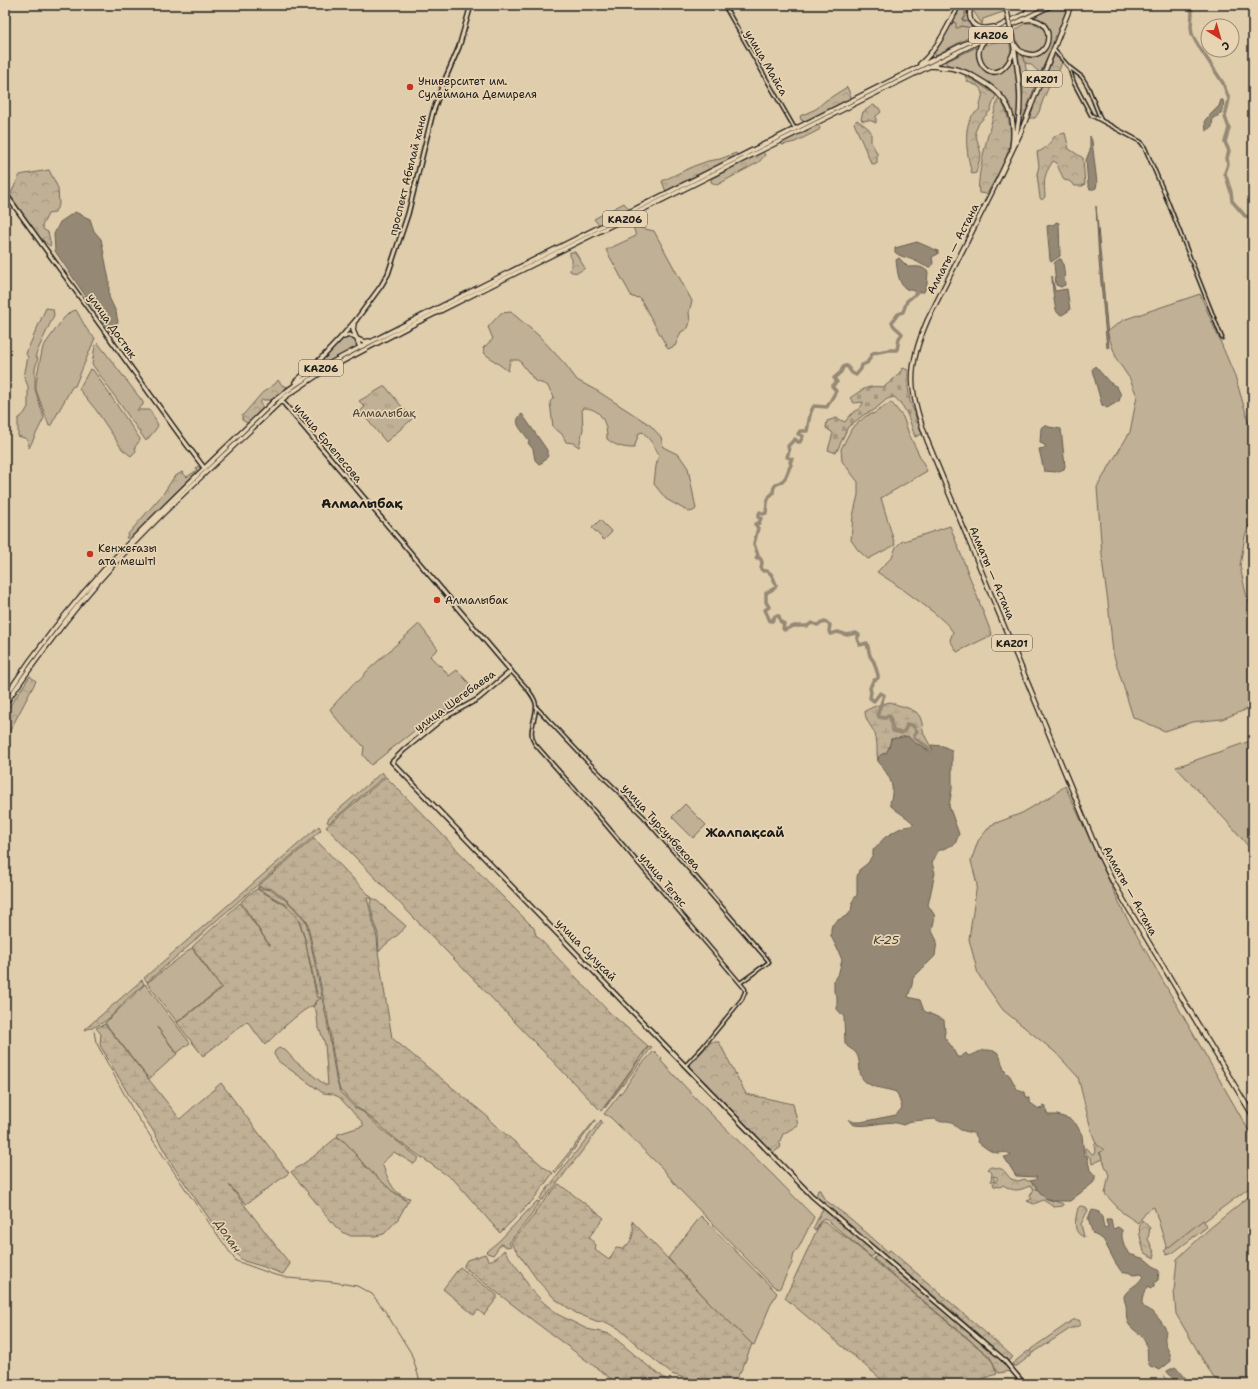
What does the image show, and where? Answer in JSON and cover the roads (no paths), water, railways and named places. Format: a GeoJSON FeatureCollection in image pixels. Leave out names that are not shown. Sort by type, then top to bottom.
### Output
{"type":"FeatureCollection","features":[{"type":"Feature","properties":{"kind":"highway"},"geometry":{"type":"LineString","coordinates":[[912,70],[929,55],[959,5]]}},
{"type":"Feature","properties":{"kind":"highway"},"geometry":{"type":"LineString","coordinates":[[971,5],[970,16],[976,27],[987,28],[1001,26]]}},
{"type":"Feature","properties":{"kind":"highway","name":"KАZ01"},"geometry":{"type":"LineString","coordinates":[[1004,5],[1007,11],[1013,41],[1019,76],[1021,104],[1018,125],[1011,153]]}},
{"type":"Feature","properties":{"kind":"highway"},"geometry":{"type":"LineString","coordinates":[[1016,20],[1033,5]]}},
{"type":"Feature","properties":{"kind":"highway","name":"KАZ06"},"geometry":{"type":"LineString","coordinates":[[5,697],[32,657],[126,546],[283,393],[320,368],[795,129],[894,81],[930,66],[988,36],[1042,5]]}},
{"type":"Feature","properties":{"kind":"highway","name":"KАZ06"},"geometry":{"type":"LineString","coordinates":[[5,704],[81,599],[157,520],[281,400],[303,384],[355,354],[894,81],[912,70],[1001,26],[1052,5]]}},
{"type":"Feature","properties":{"kind":"highway","name":"KАZ01"},"geometry":{"type":"LineString","coordinates":[[1011,153],[1020,134],[1071,5]]}},
{"type":"Feature","properties":{"kind":"highway"},"geometry":{"type":"LineString","coordinates":[[1013,41],[1020,51],[1031,55],[1044,49],[1048,42],[1048,32],[1043,24],[1037,20],[1031,19],[1016,20]]}},
{"type":"Feature","properties":{"kind":"highway"},"geometry":{"type":"LineString","coordinates":[[988,36],[980,46],[979,58],[983,66],[991,72],[1004,70],[1012,58],[1014,50]]}},
{"type":"Feature","properties":{"kind":"highway","name":"KАZ01"},"geometry":{"type":"LineString","coordinates":[[930,66],[942,66],[963,71],[987,84],[998,92],[1007,105],[1012,121],[1013,136],[1011,153]]}},
{"type":"Feature","properties":{"kind":"highway","name":"Алматы — Астана"},"geometry":{"type":"LineString","coordinates":[[1011,153],[920,338],[912,368],[914,402],[927,440],[1097,850],[1130,911],[1253,1116]]}},
{"type":"Feature","properties":{"kind":"highway"},"geometry":{"type":"LineString","coordinates":[[355,354],[360,350],[353,330],[356,320]]}},
{"type":"Feature","properties":{"kind":"highway"},"geometry":{"type":"LineString","coordinates":[[283,393],[316,364],[341,339],[356,320]]}},
{"type":"Feature","properties":{"kind":"highway"},"geometry":{"type":"LineString","coordinates":[[341,339],[349,335],[364,342],[378,338]]}},
{"type":"Feature","properties":{"kind":"main road","name":"проспект Абылай хана"},"geometry":{"type":"LineString","coordinates":[[356,320],[388,274],[408,214],[433,112],[459,47],[471,5]]}},
{"type":"Feature","properties":{"kind":"main road","name":"улица Достык"},"geometry":{"type":"LineString","coordinates":[[5,193],[180,437],[205,469]]}},
{"type":"Feature","properties":{"kind":"main road","name":"улица Ерлепесова"},"geometry":{"type":"LineString","coordinates":[[281,400],[511,670]]}},
{"type":"Feature","properties":{"kind":"main road","name":"улица Шегебаева"},"geometry":{"type":"LineString","coordinates":[[392,762],[404,750],[442,719],[482,695],[511,670]]}},
{"type":"Feature","properties":{"kind":"main road","name":"улица Сулусай"},"geometry":{"type":"LineString","coordinates":[[392,762],[685,1066],[821,1204],[1003,1359],[1024,1384]]}},
{"type":"Feature","properties":{"kind":"street","name":"улица Майса"},"geometry":{"type":"LineString","coordinates":[[724,5],[795,129]]}},
{"type":"Feature","properties":{"kind":"street"},"geometry":{"type":"LineString","coordinates":[[1053,49],[1069,67],[1080,75],[1086,82],[1101,120]]}},
{"type":"Feature","properties":{"kind":"street"},"geometry":{"type":"LineString","coordinates":[[1069,67],[1074,83],[1090,113],[1141,142],[1145,148],[1222,338]]}},
{"type":"Feature","properties":{"kind":"street","name":"улица Ерлепесова"},"geometry":{"type":"LineString","coordinates":[[511,670],[533,698]]}},
{"type":"Feature","properties":{"kind":"street","name":"улица Тегыс"},"geometry":{"type":"LineString","coordinates":[[533,698],[536,707],[531,734],[535,744],[601,819],[740,983]]}},
{"type":"Feature","properties":{"kind":"street","name":"улица Турсунбекова"},"geometry":{"type":"LineString","coordinates":[[536,707],[580,754],[638,811],[769,962],[740,983]]}},
{"type":"Feature","properties":{"kind":"street"},"geometry":{"type":"LineString","coordinates":[[685,1066],[702,1048],[742,999],[745,991],[740,983]]}},
{"type":"Feature","properties":{"kind":"water"},"geometry":{"type":"Polygon","coordinates":[[[1221,100],[1223,100],[1224,103],[1223,109],[1219,115],[1213,118],[1212,127],[1206,131],[1205,120],[1219,106],[1221,100]]]}},
{"type":"Feature","properties":{"kind":"water"},"geometry":{"type":"Polygon","coordinates":[[[1090,136],[1092,141],[1097,183],[1096,188],[1094,189],[1090,189],[1088,185],[1086,160],[1090,150],[1090,136]]]}},
{"type":"Feature","properties":{"kind":"water"},"geometry":{"type":"Polygon","coordinates":[[[1096,206],[1109,347],[1107,348],[1099,261],[1096,206]]]}},
{"type":"Feature","properties":{"kind":"water"},"geometry":{"type":"Polygon","coordinates":[[[75,212],[90,219],[94,231],[101,239],[109,280],[109,297],[116,312],[118,322],[115,328],[110,332],[55,251],[54,234],[60,222],[75,212]]]}},
{"type":"Feature","properties":{"kind":"water"},"geometry":{"type":"Polygon","coordinates":[[[1056,222],[1059,223],[1060,256],[1051,262],[1047,226],[1055,224],[1056,222]]]}},
{"type":"Feature","properties":{"kind":"water"},"geometry":{"type":"Polygon","coordinates":[[[917,242],[938,251],[938,254],[932,257],[933,263],[931,267],[901,256],[895,252],[895,248],[917,242]]]}},
{"type":"Feature","properties":{"kind":"water"},"geometry":{"type":"Polygon","coordinates":[[[899,258],[908,267],[921,267],[928,272],[927,284],[924,292],[908,290],[903,286],[899,279],[896,260],[899,258]]]}},
{"type":"Feature","properties":{"kind":"water"},"geometry":{"type":"Polygon","coordinates":[[[1061,259],[1063,265],[1065,285],[1061,287],[1056,285],[1054,263],[1061,259]]]}},
{"type":"Feature","properties":{"kind":"water"},"geometry":{"type":"Polygon","coordinates":[[[1052,276],[1055,291],[1067,289],[1070,310],[1062,315],[1057,312],[1056,309],[1052,276]]]}},
{"type":"Feature","properties":{"kind":"water"},"geometry":{"type":"Polygon","coordinates":[[[1095,366],[1109,382],[1117,387],[1121,395],[1119,401],[1107,408],[1102,405],[1092,370],[1095,366]]]}},
{"type":"Feature","properties":{"kind":"water"},"geometry":{"type":"Polygon","coordinates":[[[522,414],[547,450],[548,456],[539,464],[535,460],[533,449],[528,443],[529,441],[518,424],[517,421],[522,414]]]}},
{"type":"Feature","properties":{"kind":"water"},"geometry":{"type":"Polygon","coordinates":[[[1045,425],[1061,429],[1065,466],[1064,469],[1056,472],[1044,471],[1039,449],[1045,448],[1045,445],[1040,443],[1041,428],[1045,425]]]}},
{"type":"Feature","properties":{"kind":"water","name":"К-25"},"geometry":{"type":"Polygon","coordinates":[[[908,736],[913,742],[922,746],[934,755],[931,745],[943,746],[951,750],[952,789],[949,806],[959,834],[955,844],[938,851],[932,863],[935,873],[928,905],[935,916],[932,931],[937,941],[935,956],[913,978],[908,997],[920,1000],[924,1011],[944,1020],[944,1037],[952,1047],[957,1057],[961,1057],[966,1053],[968,1056],[984,1050],[997,1052],[1004,1070],[1010,1076],[1017,1089],[1025,1092],[1026,1097],[1029,1098],[1029,1102],[1039,1109],[1042,1108],[1043,1105],[1046,1106],[1048,1115],[1057,1115],[1070,1119],[1076,1124],[1082,1135],[1084,1155],[1087,1156],[1090,1170],[1095,1175],[1095,1180],[1070,1201],[1056,1201],[1045,1198],[1030,1181],[1035,1180],[1037,1177],[1016,1176],[1004,1157],[1011,1156],[1010,1154],[1005,1152],[995,1153],[990,1151],[978,1142],[974,1134],[961,1130],[950,1122],[941,1122],[935,1119],[912,1121],[903,1125],[891,1122],[861,1126],[854,1125],[848,1119],[854,1122],[861,1122],[896,1115],[902,1108],[896,1092],[865,1082],[860,1072],[857,1055],[845,1043],[844,1017],[837,1009],[837,996],[834,992],[834,980],[839,972],[842,960],[831,936],[831,929],[832,925],[848,915],[851,911],[853,900],[857,895],[857,877],[859,870],[868,863],[873,854],[873,850],[887,836],[901,828],[913,825],[913,823],[890,805],[892,784],[878,761],[879,757],[886,753],[889,748],[891,739],[908,736]]]}},
{"type":"Feature","properties":{"kind":"water"},"geometry":{"type":"Polygon","coordinates":[[[1093,1210],[1099,1212],[1102,1217],[1104,1228],[1108,1227],[1106,1221],[1107,1219],[1111,1219],[1113,1229],[1118,1227],[1122,1230],[1124,1246],[1129,1254],[1145,1259],[1159,1271],[1158,1280],[1154,1283],[1154,1286],[1150,1289],[1148,1286],[1145,1290],[1142,1305],[1157,1316],[1166,1330],[1165,1341],[1171,1361],[1160,1370],[1150,1366],[1145,1342],[1128,1324],[1127,1319],[1124,1296],[1139,1282],[1143,1276],[1142,1274],[1133,1275],[1128,1272],[1124,1273],[1121,1271],[1103,1239],[1093,1234],[1088,1219],[1091,1211],[1093,1210]]]}},
{"type":"Feature","properties":{"kind":"water"},"geometry":{"type":"Polygon","coordinates":[[[1175,1367],[1181,1372],[1188,1384],[1179,1384],[1167,1372],[1175,1367]]]}},
{"type":"Feature","properties":{"kind":"waterway"},"geometry":{"type":"LineString","coordinates":[[1190,5],[1192,12],[1192,34],[1223,83],[1229,99],[1225,117],[1229,128],[1225,142],[1229,151],[1227,158],[1228,164],[1225,173],[1231,192],[1232,201],[1245,216],[1250,217],[1253,220]]}},
{"type":"Feature","properties":{"kind":"waterway"},"geometry":{"type":"LineString","coordinates":[[776,585],[774,578],[770,573],[761,569],[762,562],[760,558],[756,558],[758,555],[754,544],[758,528],[755,524],[759,523],[761,518],[758,517],[760,512],[763,514],[766,513],[768,499],[773,493],[774,487],[783,480],[791,465],[790,462],[792,459],[787,457],[789,451],[788,446],[795,439],[800,442],[803,436],[798,434],[800,431],[807,431],[812,408],[814,406],[827,407],[836,391],[832,386],[837,382],[834,378],[844,367],[847,366],[852,373],[856,375],[861,369],[862,365],[867,363],[873,353],[897,350],[899,338],[902,334],[892,322],[898,314],[903,312],[907,301],[913,296]]}},
{"type":"Feature","properties":{"kind":"waterway"},"geometry":{"type":"LineString","coordinates":[[775,588],[766,593],[766,602],[769,607],[765,610],[770,621],[772,621],[775,616],[779,616],[780,621],[784,624],[784,630],[794,626],[807,626],[812,623],[817,625],[825,622],[830,625],[830,634],[838,632],[847,635],[856,633],[859,635],[857,639],[860,645],[867,643],[870,656],[874,662],[878,675],[878,678],[873,681],[870,688],[870,698],[874,701],[880,693],[884,695],[878,713],[879,717],[885,718],[888,715],[890,716],[893,731],[902,733],[907,724],[912,725],[917,731],[914,738],[930,749],[936,759]]}},
{"type":"Feature","properties":{"kind":"waterway","name":"Долан"},"geometry":{"type":"LineString","coordinates":[[94,1031],[96,1042],[133,1110],[186,1190],[236,1261],[288,1278],[333,1282],[357,1286],[372,1294],[385,1311],[411,1353],[421,1384]]}},
{"type":"Feature","properties":{"kind":"waterway"},"geometry":{"type":"LineString","coordinates":[[1164,1375],[1167,1381],[1171,1384]]}},
{"type":"Feature","properties":{"kind":"place","name":"Университет им. Сулеймана Демиреля"},"geometry":{"type":"Point","coordinates":[410,87]}},
{"type":"Feature","properties":{"kind":"place","name":"Кенжеғазы ата мешіті"},"geometry":{"type":"Point","coordinates":[90,554]}},
{"type":"Feature","properties":{"kind":"place","name":"Алмалыбак"},"geometry":{"type":"Point","coordinates":[437,600]}},
{"type":"Feature","properties":{"kind":"district","name":"Алмалыбақ"},"geometry":{"type":"Point","coordinates":[362,503]}},
{"type":"Feature","properties":{"kind":"district","name":"Жалпақсай"},"geometry":{"type":"Point","coordinates":[745,832]}}]}
